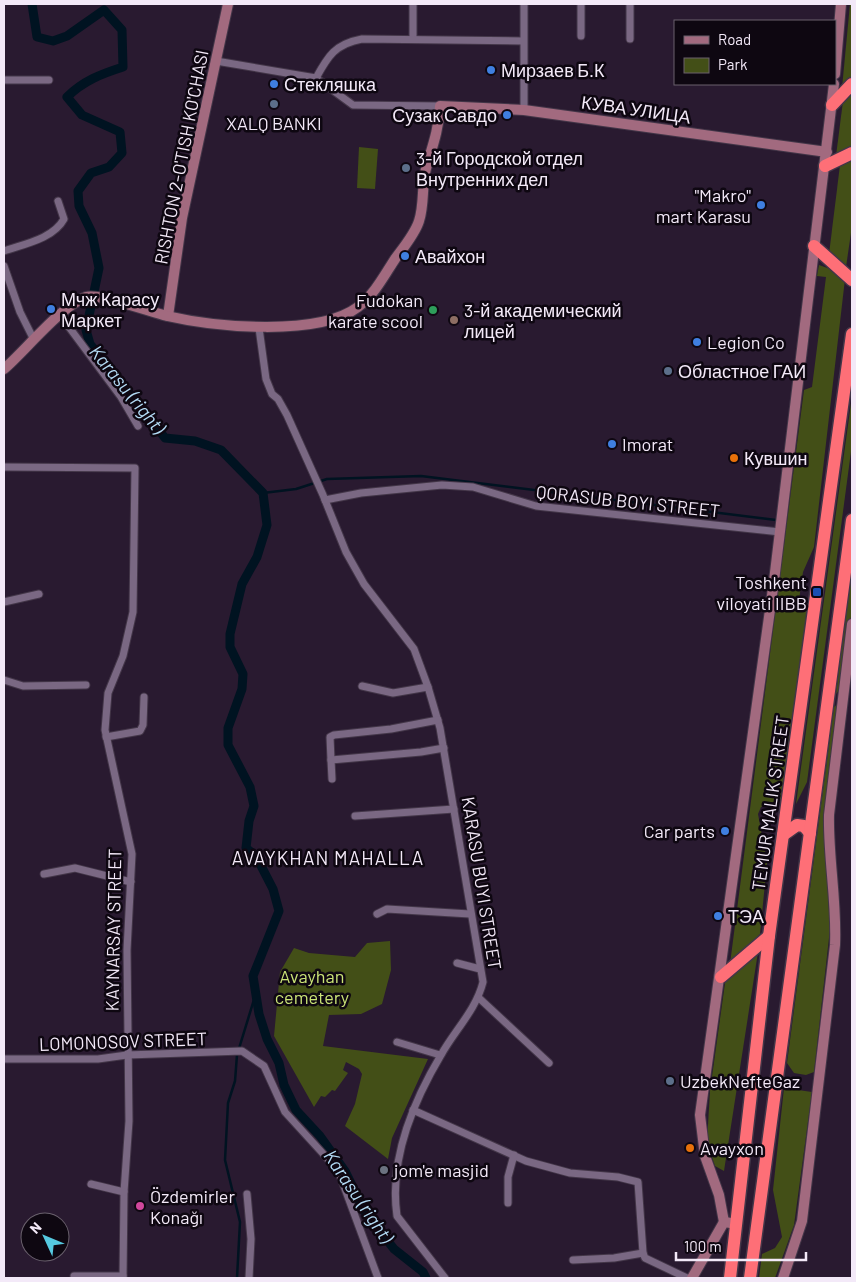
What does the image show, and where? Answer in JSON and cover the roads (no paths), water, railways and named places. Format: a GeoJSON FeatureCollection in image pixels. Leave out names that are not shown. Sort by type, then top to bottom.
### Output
{"type":"FeatureCollection","features":[{"type":"Feature","properties":{"kind":"highway"},"geometry":{"type":"LineString","coordinates":[[832,105],[852,84]]}},
{"type":"Feature","properties":{"kind":"highway"},"geometry":{"type":"LineString","coordinates":[[825,166],[852,153]]}},
{"type":"Feature","properties":{"kind":"highway"},"geometry":{"type":"LineString","coordinates":[[814,246],[852,280]]}},
{"type":"Feature","properties":{"kind":"highway","name":"TEMUR MALIK STREET"},"geometry":{"type":"LineString","coordinates":[[730,1278],[730,1223],[852,334]]}},
{"type":"Feature","properties":{"kind":"highway"},"geometry":{"type":"LineString","coordinates":[[750,1278],[851,539],[852,520]]}},
{"type":"Feature","properties":{"kind":"highway"},"geometry":{"type":"LineString","coordinates":[[783,834],[797,825],[804,826],[810,834]]}},
{"type":"Feature","properties":{"kind":"highway"},"geometry":{"type":"LineString","coordinates":[[720,977],[769,936]]}},
{"type":"Feature","properties":{"kind":"highway"},"geometry":{"type":"LineString","coordinates":[[730,1223],[757,1227]]}},
{"type":"Feature","properties":{"kind":"street","name":"RISHTON 2-O'TISH KO'CHASI"},"geometry":{"type":"LineString","coordinates":[[168,316],[182,218],[228,4]]}},
{"type":"Feature","properties":{"kind":"street"},"geometry":{"type":"LineString","coordinates":[[413,4],[413,39]]}},
{"type":"Feature","properties":{"kind":"street"},"geometry":{"type":"LineString","coordinates":[[524,4],[524,110]]}},
{"type":"Feature","properties":{"kind":"street"},"geometry":{"type":"LineString","coordinates":[[581,4],[581,36]]}},
{"type":"Feature","properties":{"kind":"street"},"geometry":{"type":"LineString","coordinates":[[630,4],[630,39]]}},
{"type":"Feature","properties":{"kind":"street"},"geometry":{"type":"LineString","coordinates":[[836,62],[841,4]]}},
{"type":"Feature","properties":{"kind":"street"},"geometry":{"type":"LineString","coordinates":[[316,78],[329,55],[349,41],[362,38],[523,41]]}},
{"type":"Feature","properties":{"kind":"street"},"geometry":{"type":"LineString","coordinates":[[4,369],[60,315],[87,297],[104,298],[168,316],[259,328],[315,324],[333,320],[353,310],[371,295],[419,222],[425,192],[426,166],[433,150],[440,106],[353,105],[316,78],[216,61]]}},
{"type":"Feature","properties":{"kind":"street"},"geometry":{"type":"LineString","coordinates":[[4,80],[49,80]]}},
{"type":"Feature","properties":{"kind":"street"},"geometry":{"type":"LineString","coordinates":[[692,1278],[730,1223],[705,1156],[701,1125],[780,532],[834,85]]}},
{"type":"Feature","properties":{"kind":"street","name":"КУВА УЛИЦА"},"geometry":{"type":"LineString","coordinates":[[440,106],[524,110],[826,152]]}},
{"type":"Feature","properties":{"kind":"street"},"geometry":{"type":"LineString","coordinates":[[4,251],[47,235],[61,225],[64,219],[58,201]]}},
{"type":"Feature","properties":{"kind":"street"},"geometry":{"type":"LineString","coordinates":[[4,266],[20,312],[34,340]]}},
{"type":"Feature","properties":{"kind":"street"},"geometry":{"type":"LineString","coordinates":[[60,315],[121,397],[138,426]]}},
{"type":"Feature","properties":{"kind":"street","name":"KARASU BUYI STREET"},"geometry":{"type":"LineString","coordinates":[[259,328],[266,379],[272,394],[278,399],[287,415],[326,500],[346,552],[364,584],[414,648],[438,720],[444,748],[464,865],[470,914],[483,982],[478,998],[440,1055],[414,1110],[398,1165],[395,1204],[397,1216],[444,1278]]}},
{"type":"Feature","properties":{"kind":"street","name":"KAYNARSAY STREET"},"geometry":{"type":"LineString","coordinates":[[4,467],[134,468],[133,612],[123,656],[108,693],[105,730],[132,854],[127,950],[129,1121],[124,1192],[123,1277]]}},
{"type":"Feature","properties":{"kind":"street","name":"QORASUB BOYI STREET"},"geometry":{"type":"LineString","coordinates":[[326,500],[362,493],[442,485],[472,487],[536,506],[780,532]]}},
{"type":"Feature","properties":{"kind":"street"},"geometry":{"type":"LineString","coordinates":[[4,602],[39,594]]}},
{"type":"Feature","properties":{"kind":"street"},"geometry":{"type":"LineString","coordinates":[[783,1278],[802,1221],[835,945],[836,906],[828,841],[829,815],[852,624]]}},
{"type":"Feature","properties":{"kind":"street"},"geometry":{"type":"LineString","coordinates":[[4,680],[23,686],[86,686]]}},
{"type":"Feature","properties":{"kind":"street"},"geometry":{"type":"LineString","coordinates":[[362,686],[393,693],[428,688]]}},
{"type":"Feature","properties":{"kind":"street"},"geometry":{"type":"LineString","coordinates":[[827,709],[844,692]]}},
{"type":"Feature","properties":{"kind":"street"},"geometry":{"type":"LineString","coordinates":[[106,737],[140,731],[143,725],[144,697]]}},
{"type":"Feature","properties":{"kind":"street"},"geometry":{"type":"LineString","coordinates":[[332,779],[330,737],[334,734],[392,729],[438,720]]}},
{"type":"Feature","properties":{"kind":"street"},"geometry":{"type":"LineString","coordinates":[[331,760],[421,752],[444,748]]}},
{"type":"Feature","properties":{"kind":"street"},"geometry":{"type":"LineString","coordinates":[[355,816],[454,809]]}},
{"type":"Feature","properties":{"kind":"street"},"geometry":{"type":"LineString","coordinates":[[44,874],[75,868],[131,882]]}},
{"type":"Feature","properties":{"kind":"street"},"geometry":{"type":"LineString","coordinates":[[377,914],[387,909],[470,914]]}},
{"type":"Feature","properties":{"kind":"street"},"geometry":{"type":"LineString","coordinates":[[457,963],[480,969]]}},
{"type":"Feature","properties":{"kind":"street"},"geometry":{"type":"LineString","coordinates":[[478,998],[549,1063]]}},
{"type":"Feature","properties":{"kind":"street"},"geometry":{"type":"LineString","coordinates":[[397,1042],[440,1055]]}},
{"type":"Feature","properties":{"kind":"street","name":"LOMONOSOV STREET"},"geometry":{"type":"LineString","coordinates":[[4,1059],[98,1059],[127,1055],[240,1051],[264,1066],[285,1112],[338,1170],[378,1278]]}},
{"type":"Feature","properties":{"kind":"street"},"geometry":{"type":"LineString","coordinates":[[414,1110],[526,1161],[570,1173],[618,1177],[638,1182],[642,1253],[645,1258],[687,1278]]}},
{"type":"Feature","properties":{"kind":"street"},"geometry":{"type":"LineString","coordinates":[[508,1203],[508,1176],[514,1155]]}},
{"type":"Feature","properties":{"kind":"street"},"geometry":{"type":"LineString","coordinates":[[91,1184],[124,1192]]}},
{"type":"Feature","properties":{"kind":"street"},"geometry":{"type":"LineString","coordinates":[[247,1194],[251,1238],[249,1278]]}},
{"type":"Feature","properties":{"kind":"street"},"geometry":{"type":"LineString","coordinates":[[574,1260],[614,1258],[642,1253]]}},
{"type":"Feature","properties":{"kind":"street"},"geometry":{"type":"LineString","coordinates":[[74,1276],[123,1277]]}},
{"type":"Feature","properties":{"kind":"waterway","name":"Karasu (right)"},"geometry":{"type":"LineString","coordinates":[[32,4],[37,37],[53,41],[67,36],[104,10],[122,30],[123,67],[93,79],[67,97],[82,115],[120,132],[122,153],[109,167],[91,173],[78,191],[79,206],[92,233],[99,268],[86,330],[90,344],[165,438],[195,441],[221,450],[263,493],[267,525],[257,557],[242,584],[230,634],[230,647],[243,674],[242,689],[228,728],[228,745],[250,787],[254,806],[249,821],[246,848],[256,856],[273,889],[279,911],[253,976],[259,1014],[267,1039],[279,1063],[284,1085],[296,1110],[320,1136],[345,1171],[365,1212],[394,1249],[423,1272],[426,1278]]}},
{"type":"Feature","properties":{"kind":"waterway"},"geometry":{"type":"LineString","coordinates":[[263,493],[296,489],[327,479],[421,476],[776,520]]}},
{"type":"Feature","properties":{"kind":"waterway"},"geometry":{"type":"LineString","coordinates":[[237,1278],[240,1222],[225,1160],[228,1103],[235,1081],[237,1055],[256,993]]}},
{"type":"Feature","properties":{"kind":"place","name":"Мирзаев Б.К"},"geometry":{"type":"Point","coordinates":[491,70]}},
{"type":"Feature","properties":{"kind":"place","name":"Стекляшка"},"geometry":{"type":"Point","coordinates":[274,84]}},
{"type":"Feature","properties":{"kind":"place","name":"XALQ BANKI"},"geometry":{"type":"Point","coordinates":[274,104]}},
{"type":"Feature","properties":{"kind":"place","name":"Сузак Савдо"},"geometry":{"type":"Point","coordinates":[507,115]}},
{"type":"Feature","properties":{"kind":"place","name":"3-й Городской отдел Внутренних дел"},"geometry":{"type":"Point","coordinates":[406,168]}},
{"type":"Feature","properties":{"kind":"place","name":"\"Makro\" mart Karasu"},"geometry":{"type":"Point","coordinates":[761,205]}},
{"type":"Feature","properties":{"kind":"place","name":"Авайхон"},"geometry":{"type":"Point","coordinates":[405,256]}},
{"type":"Feature","properties":{"kind":"place","name":"Мчж Карасу Маркет"},"geometry":{"type":"Point","coordinates":[51,309]}},
{"type":"Feature","properties":{"kind":"place","name":"Fudokan karate scool"},"geometry":{"type":"Point","coordinates":[433,310]}},
{"type":"Feature","properties":{"kind":"place","name":"3-й академический лицей"},"geometry":{"type":"Point","coordinates":[454,320]}},
{"type":"Feature","properties":{"kind":"place","name":"Legion Co"},"geometry":{"type":"Point","coordinates":[697,342]}},
{"type":"Feature","properties":{"kind":"place","name":"Областное ГАИ"},"geometry":{"type":"Point","coordinates":[668,371]}},
{"type":"Feature","properties":{"kind":"place","name":"Imorat"},"geometry":{"type":"Point","coordinates":[612,444]}},
{"type":"Feature","properties":{"kind":"place","name":"Кувшин"},"geometry":{"type":"Point","coordinates":[734,458]}},
{"type":"Feature","properties":{"kind":"place","name":"Toshkent viloyati IIBB"},"geometry":{"type":"Point","coordinates":[817,592]}},
{"type":"Feature","properties":{"kind":"place","name":"Car parts"},"geometry":{"type":"Point","coordinates":[725,831]}},
{"type":"Feature","properties":{"kind":"place","name":"ТЭА"},"geometry":{"type":"Point","coordinates":[718,916]}},
{"type":"Feature","properties":{"kind":"place","name":"UzbekNefteGaz"},"geometry":{"type":"Point","coordinates":[670,1081]}},
{"type":"Feature","properties":{"kind":"place","name":"Avayxon"},"geometry":{"type":"Point","coordinates":[690,1148]}},
{"type":"Feature","properties":{"kind":"place","name":"jom'e masjid"},"geometry":{"type":"Point","coordinates":[384,1170]}},
{"type":"Feature","properties":{"kind":"place","name":"Özdemirler Konağı"},"geometry":{"type":"Point","coordinates":[140,1206]}},
{"type":"Feature","properties":{"kind":"district","name":"AVAYKHAN MAHALLA"},"geometry":{"type":"Point","coordinates":[328,857]}},
{"type":"Feature","properties":{"kind":"park label","name":"Avayhan cemetery"},"geometry":{"type":"Point","coordinates":[312,986]}}]}
